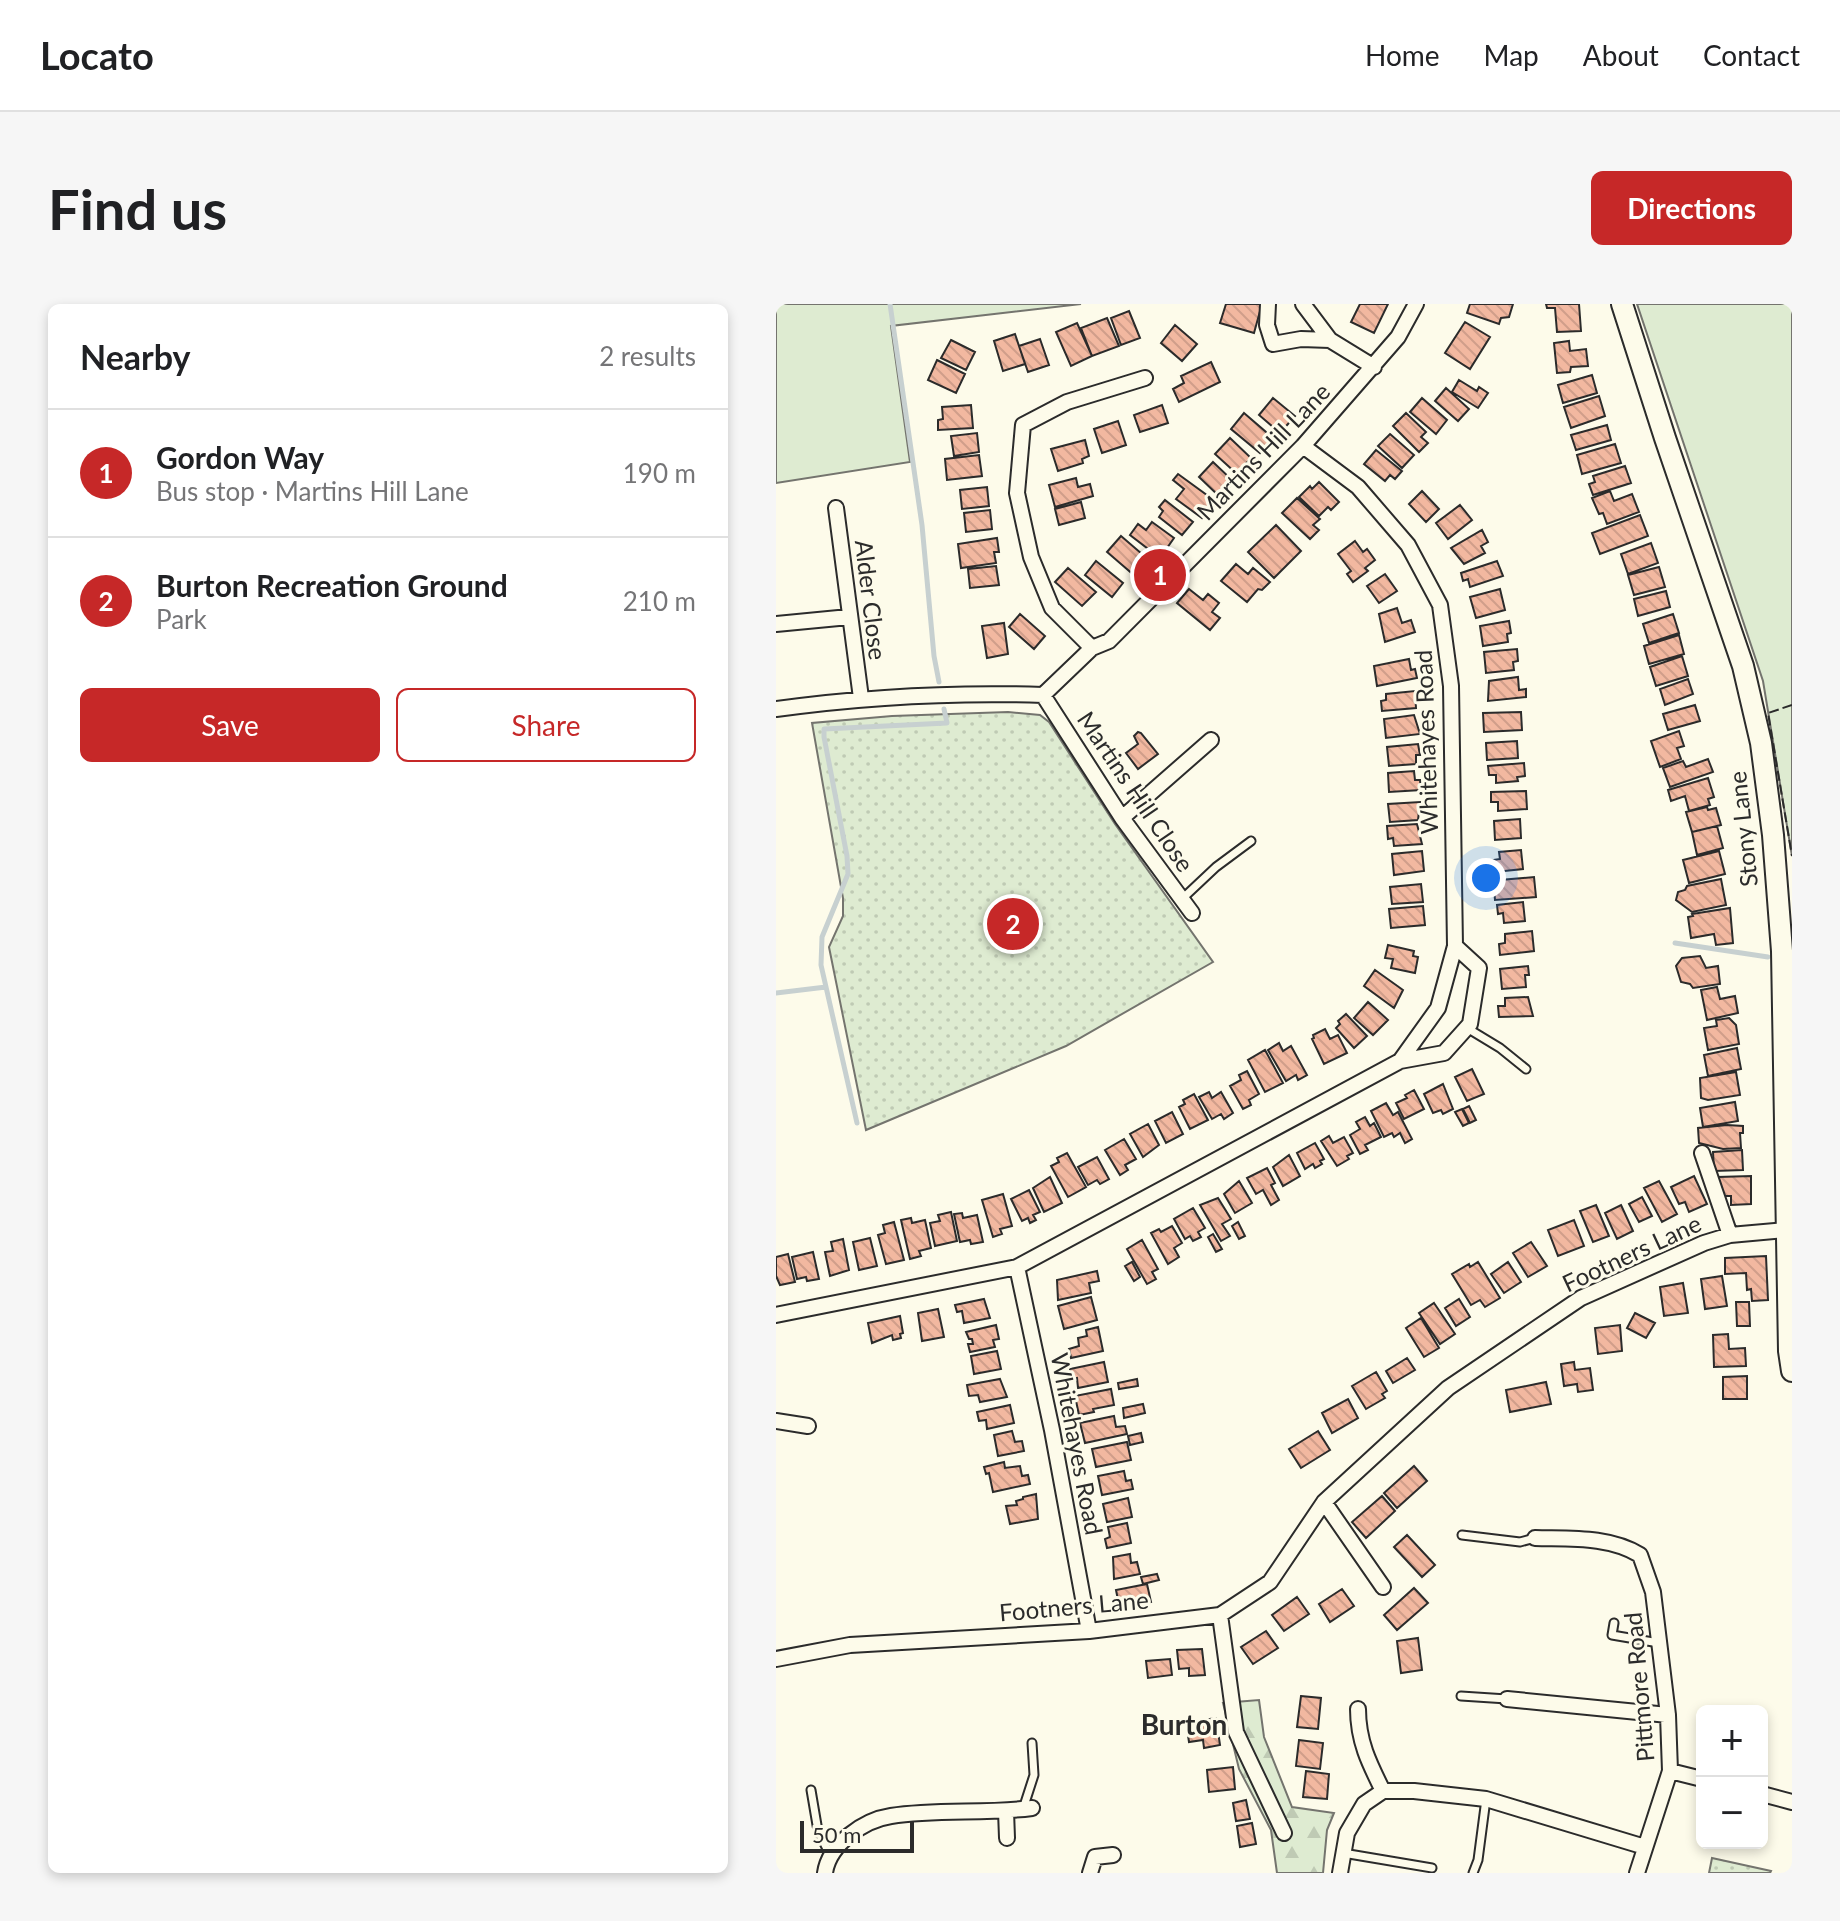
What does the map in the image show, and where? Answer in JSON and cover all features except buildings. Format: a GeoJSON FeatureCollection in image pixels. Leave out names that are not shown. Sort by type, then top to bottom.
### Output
{"type":"FeatureCollection","features":[{"type":"Feature","properties":{"kind":"main road","name":"Stony Lane"},"geometry":{"type":"LineString","coordinates":[[1622,304],[1743,666],[1761,743],[1773,835],[1782,951],[1785,1230],[1792,1371]]}},
{"type":"Feature","properties":{"kind":"street"},"geometry":{"type":"LineString","coordinates":[[1268,304],[1267,325],[1273,344],[1301,339],[1330,340]]}},
{"type":"Feature","properties":{"kind":"street"},"geometry":{"type":"LineString","coordinates":[[1303,304],[1330,340],[1374,367]]}},
{"type":"Feature","properties":{"kind":"street","name":"Martins Hill Lane"},"geometry":{"type":"LineString","coordinates":[[1043,695],[1092,648],[1109,641],[1303,446],[1398,337],[1416,304]]}},
{"type":"Feature","properties":{"kind":"street"},"geometry":{"type":"LineString","coordinates":[[1092,648],[1052,608],[1031,557],[1017,493],[1023,425],[1067,402],[1145,378]]}},
{"type":"Feature","properties":{"kind":"street","name":"Whitehayes Road"},"geometry":{"type":"LineString","coordinates":[[1303,446],[1358,487],[1408,545],[1440,605],[1451,686],[1455,946],[1438,1008],[1400,1061]]}},
{"type":"Feature","properties":{"kind":"street","name":"Alder Close"},"geometry":{"type":"LineString","coordinates":[[836,508],[861,698]]}},
{"type":"Feature","properties":{"kind":"street"},"geometry":{"type":"LineString","coordinates":[[776,624],[849,617]]}},
{"type":"Feature","properties":{"kind":"street"},"geometry":{"type":"LineString","coordinates":[[776,709],[861,698],[1002,693],[1043,695]]}},
{"type":"Feature","properties":{"kind":"street","name":"Martins Hill Close"},"geometry":{"type":"LineString","coordinates":[[1043,695],[1122,818],[1192,913]]}},
{"type":"Feature","properties":{"kind":"street"},"geometry":{"type":"LineString","coordinates":[[1122,818],[1211,740]]}},
{"type":"Feature","properties":{"kind":"street"},"geometry":{"type":"LineString","coordinates":[[1455,946],[1479,968],[1467,1028]]}},
{"type":"Feature","properties":{"kind":"street","name":"Whitehayes Road"},"geometry":{"type":"LineString","coordinates":[[776,1315],[1017,1267],[1400,1061],[1444,1053],[1467,1028]]}},
{"type":"Feature","properties":{"kind":"street"},"geometry":{"type":"LineString","coordinates":[[1702,1153],[1730,1235]]}},
{"type":"Feature","properties":{"kind":"street","name":"Footners Lane"},"geometry":{"type":"LineString","coordinates":[[776,1659],[850,1645],[1089,1631],[1220,1615],[1270,1582],[1324,1502],[1448,1388],[1581,1298],[1704,1243],[1730,1235],[1785,1230]]}},
{"type":"Feature","properties":{"kind":"street","name":"Whitehayes Road"},"geometry":{"type":"LineString","coordinates":[[1017,1267],[1052,1430],[1089,1631]]}},
{"type":"Feature","properties":{"kind":"street"},"geometry":{"type":"LineString","coordinates":[[776,1421],[808,1426]]}},
{"type":"Feature","properties":{"kind":"street"},"geometry":{"type":"LineString","coordinates":[[1324,1502],[1383,1587]]}},
{"type":"Feature","properties":{"kind":"street","name":"Pittmore Road"},"geometry":{"type":"LineString","coordinates":[[1535,1538],[1610,1542],[1626,1547],[1640,1555],[1653,1592],[1668,1715],[1670,1771],[1637,1873]]}},
{"type":"Feature","properties":{"kind":"street"},"geometry":{"type":"LineString","coordinates":[[1220,1615],[1236,1732],[1284,1833]]}},
{"type":"Feature","properties":{"kind":"street"},"geometry":{"type":"LineString","coordinates":[[1507,1699],[1668,1715]]}},
{"type":"Feature","properties":{"kind":"street"},"geometry":{"type":"LineString","coordinates":[[1358,1709],[1358,1732],[1364,1754],[1383,1791]]}},
{"type":"Feature","properties":{"kind":"street"},"geometry":{"type":"LineString","coordinates":[[1670,1771],[1696,1778]]}},
{"type":"Feature","properties":{"kind":"street"},"geometry":{"type":"LineString","coordinates":[[1340,1873],[1347,1833],[1364,1804],[1383,1791],[1414,1791],[1486,1799],[1645,1847]]}},
{"type":"Feature","properties":{"kind":"street"},"geometry":{"type":"LineString","coordinates":[[1768,1796],[1792,1802]]}},
{"type":"Feature","properties":{"kind":"street"},"geometry":{"type":"LineString","coordinates":[[825,1873],[831,1857],[864,1824],[890,1816],[1028,1808]]}},
{"type":"Feature","properties":{"kind":"street"},"geometry":{"type":"LineString","coordinates":[[1006,1811],[1007,1838]]}},
{"type":"Feature","properties":{"kind":"street"},"geometry":{"type":"LineString","coordinates":[[1090,1873],[1095,1857],[1113,1855]]}},
{"type":"Feature","properties":{"kind":"lane"},"geometry":{"type":"LineString","coordinates":[[1182,899],[1216,867],[1251,841]]}},
{"type":"Feature","properties":{"kind":"lane"},"geometry":{"type":"LineString","coordinates":[[1467,1028],[1500,1048],[1526,1069]]}},
{"type":"Feature","properties":{"kind":"lane"},"geometry":{"type":"LineString","coordinates":[[1462,1535],[1520,1542],[1535,1538]]}},
{"type":"Feature","properties":{"kind":"lane"},"geometry":{"type":"LineString","coordinates":[[1614,1623],[1612,1635],[1659,1643]]}},
{"type":"Feature","properties":{"kind":"lane"},"geometry":{"type":"LineString","coordinates":[[1461,1696],[1507,1699]]}},
{"type":"Feature","properties":{"kind":"lane"},"geometry":{"type":"LineString","coordinates":[[1028,1808],[1034,1775],[1032,1743]]}},
{"type":"Feature","properties":{"kind":"lane"},"geometry":{"type":"LineString","coordinates":[[811,1790],[818,1831],[831,1857]]}},
{"type":"Feature","properties":{"kind":"lane"},"geometry":{"type":"LineString","coordinates":[[1473,1873],[1478,1860],[1486,1799]]}},
{"type":"Feature","properties":{"kind":"lane"},"geometry":{"type":"LineString","coordinates":[[1343,1853],[1432,1868]]}},
{"type":"Feature","properties":{"kind":"green space"},"geometry":{"type":"Polygon","coordinates":[[[776,304],[1081,304],[891,326],[910,462],[776,483],[776,304]]]}},
{"type":"Feature","properties":{"kind":"green space"},"geometry":{"type":"Polygon","coordinates":[[[1637,304],[1792,304],[1792,856],[1763,681],[1637,304]]]}},
{"type":"Feature","properties":{"kind":"green space"},"geometry":{"type":"Polygon","coordinates":[[[1008,712],[1040,715],[1049,722],[1115,824],[1213,962],[1066,1046],[866,1130],[829,947],[843,916],[843,898],[812,723],[892,716],[1008,712]]]}},
{"type":"Feature","properties":{"kind":"green space"},"geometry":{"type":"Polygon","coordinates":[[[1259,1700],[1264,1737],[1292,1807],[1334,1813],[1327,1830],[1323,1873],[1277,1873],[1271,1830],[1239,1769],[1223,1703],[1259,1700]]]}},
{"type":"Feature","properties":{"kind":"green space"},"geometry":{"type":"Polygon","coordinates":[[[1712,1858],[1771,1871],[1709,1873],[1712,1858]]]}},
{"type":"Feature","properties":{"kind":"waterway"},"geometry":{"type":"LineString","coordinates":[[890,304],[922,525],[939,682]]}},
{"type":"Feature","properties":{"kind":"waterway"},"geometry":{"type":"LineString","coordinates":[[857,1123],[821,965],[822,937],[848,874],[824,729],[947,723],[944,709]]}},
{"type":"Feature","properties":{"kind":"waterway"},"geometry":{"type":"LineString","coordinates":[[1675,943],[1768,957]]}},
{"type":"Feature","properties":{"kind":"waterway"},"geometry":{"type":"LineString","coordinates":[[776,993],[826,987]]}},
{"type":"Feature","properties":{"kind":"fence"},"geometry":{"type":"LineString","coordinates":[[1792,705],[1768,713],[1792,856]]}},
{"type":"Feature","properties":{"kind":"place","name":"Gordon Way"},"geometry":{"type":"Point","coordinates":[1160,575]}},
{"type":"Feature","properties":{"kind":"place","name":"Burton Recreation Ground"},"geometry":{"type":"Point","coordinates":[1013,924]}},
{"type":"Feature","properties":{"kind":"district","name":"Burton"},"geometry":{"type":"Point","coordinates":[1184,1725]}}]}
